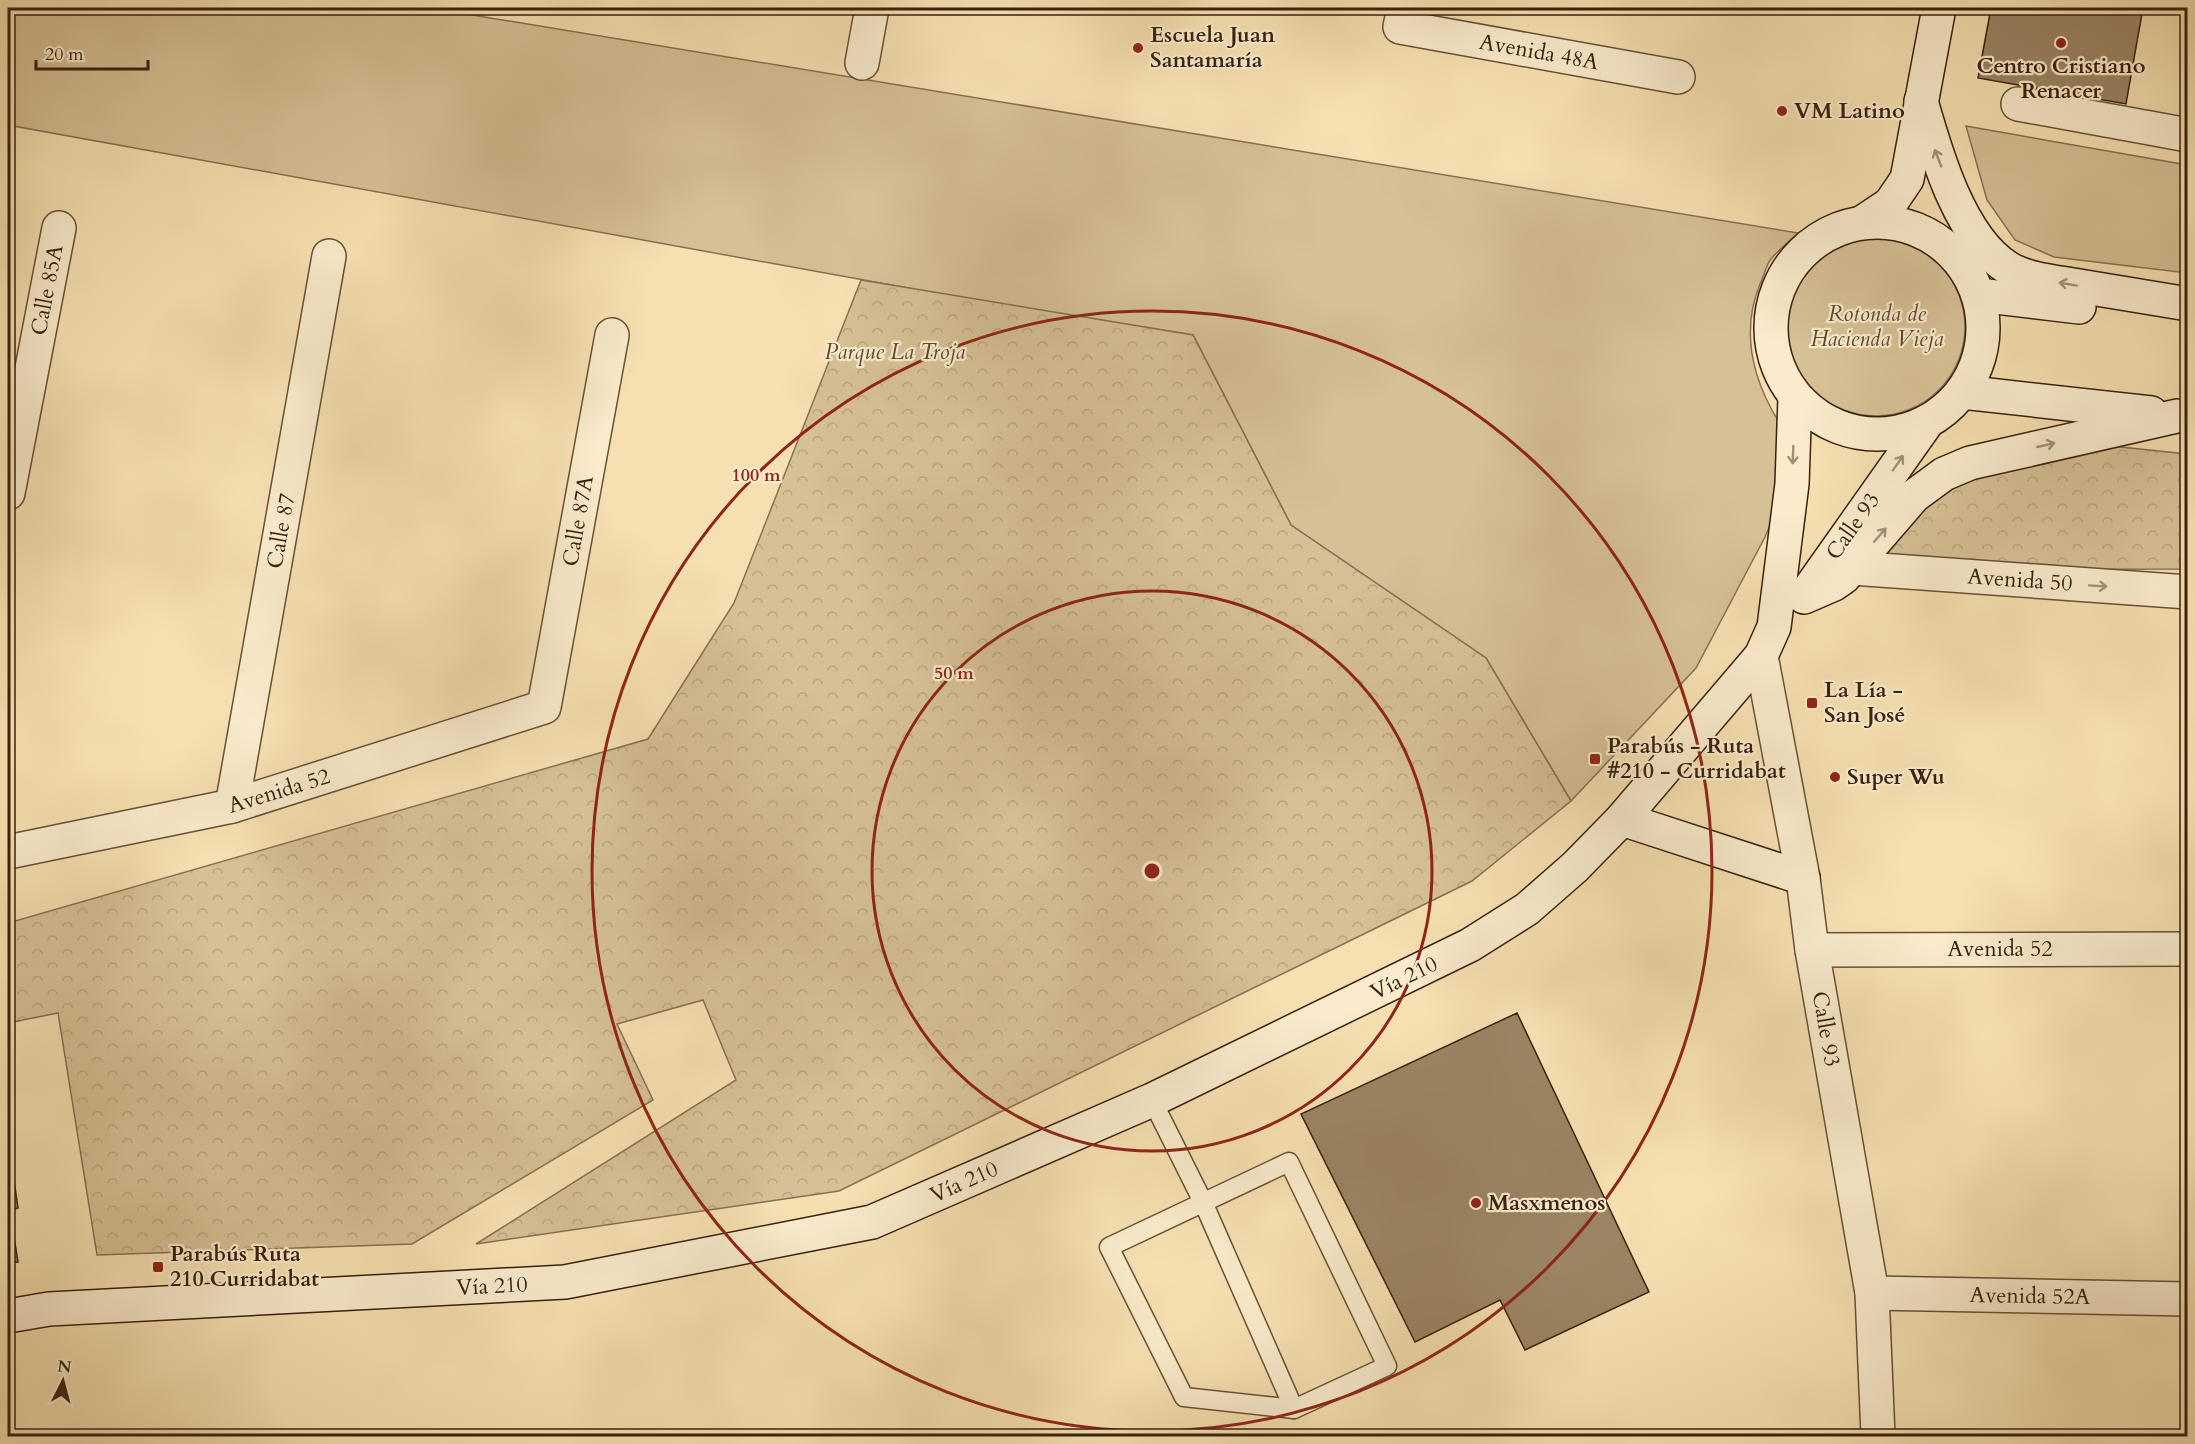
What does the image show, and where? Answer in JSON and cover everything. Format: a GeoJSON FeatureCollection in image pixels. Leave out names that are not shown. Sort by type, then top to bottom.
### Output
{"type":"FeatureCollection","features":[{"type":"Feature","properties":{"kind":"main road"},"geometry":{"type":"LineString","coordinates":[[862,63],[872,8]]}},
{"type":"Feature","properties":{"kind":"main road"},"geometry":{"type":"LineString","coordinates":[[1863,222],[1890,204],[1907,179],[1939,8]]}},
{"type":"Feature","properties":{"kind":"main road","name":"Avenida 48A"},"geometry":{"type":"LineString","coordinates":[[1402,17],[1678,77]]}},
{"type":"Feature","properties":{"kind":"main road"},"geometry":{"type":"LineString","coordinates":[[1921,101],[1938,160],[1966,222],[1990,253],[2010,269],[2041,279],[2187,304]]}},
{"type":"Feature","properties":{"kind":"main road"},"geometry":{"type":"LineString","coordinates":[[2018,104],[2187,135]]}},
{"type":"Feature","properties":{"kind":"main road"},"geometry":{"type":"LineString","coordinates":[[1907,179],[1916,210],[1934,238],[1962,262],[1978,295],[1984,328],[1978,362],[1962,392],[1928,421],[1894,433],[1857,432],[1824,420],[1795,397],[1780,374],[1771,347],[1770,319],[1776,290],[1790,265],[1810,244],[1835,229],[1863,222],[1900,224],[1934,238]]}},
{"type":"Feature","properties":{"kind":"main road","name":"Calle 85A"},"geometry":{"type":"LineString","coordinates":[[8,493],[59,228]]}},
{"type":"Feature","properties":{"kind":"main road","name":"Calle 87"},"geometry":{"type":"LineString","coordinates":[[232,806],[329,256]]}},
{"type":"Feature","properties":{"kind":"main road"},"geometry":{"type":"LineString","coordinates":[[1978,295],[2187,320]]}},
{"type":"Feature","properties":{"kind":"main road","name":"Calle 87A"},"geometry":{"type":"LineString","coordinates":[[544,707],[612,336]]}},
{"type":"Feature","properties":{"kind":"main road"},"geometry":{"type":"LineString","coordinates":[[1962,392],[2182,416]]}},
{"type":"Feature","properties":{"kind":"main road","name":"Calle 93"},"geometry":{"type":"LineString","coordinates":[[1795,397],[1792,484],[1774,627],[1761,656],[1803,878],[1812,950],[1872,1293],[1878,1437]]}},
{"type":"Feature","properties":{"kind":"main road"},"geometry":{"type":"LineString","coordinates":[[1804,597],[1834,584],[1852,568],[1914,496],[1944,474],[1970,463],[2182,416]]}},
{"type":"Feature","properties":{"kind":"main road","name":"Calle 93"},"geometry":{"type":"LineString","coordinates":[[1774,627],[1804,597],[1928,421]]}},
{"type":"Feature","properties":{"kind":"main road","name":"Avenida 50"},"geometry":{"type":"LineString","coordinates":[[1852,568],[2187,592]]}},
{"type":"Feature","properties":{"kind":"main road","name":"Vía 210"},"geometry":{"type":"LineString","coordinates":[[8,1316],[50,1308],[576,1280],[872,1222],[1152,1100],[1470,945],[1527,909],[1575,867],[1622,819],[1761,656]]}},
{"type":"Feature","properties":{"kind":"main road","name":"Avenida 52"},"geometry":{"type":"LineString","coordinates":[[8,852],[232,806],[544,707]]}},
{"type":"Feature","properties":{"kind":"main road"},"geometry":{"type":"LineString","coordinates":[[1622,819],[1803,878]]}},
{"type":"Feature","properties":{"kind":"main road","name":"Avenida 52"},"geometry":{"type":"LineString","coordinates":[[1812,950],[2187,949]]}},
{"type":"Feature","properties":{"kind":"main road","name":"Avenida 52A"},"geometry":{"type":"LineString","coordinates":[[1872,1293],[2187,1299]]}},
{"type":"Feature","properties":{"kind":"lane"},"geometry":{"type":"LineString","coordinates":[[1152,1100],[1203,1202],[1294,1409]]}},
{"type":"Feature","properties":{"kind":"lane"},"geometry":{"type":"LineString","coordinates":[[1288,1162],[1387,1366],[1294,1409],[1184,1396],[1109,1247],[1288,1162]]}},
{"type":"Feature","properties":{"kind":"green space"},"geometry":{"type":"Polygon","coordinates":[[[8,8],[430,8],[1798,233],[1777,252],[1768,264],[1753,307],[1750,329],[1756,373],[1764,395],[1801,453],[1765,537],[1696,668],[1571,801],[1486,658],[1291,525],[1193,335],[985,302],[8,125],[8,8]]]}},
{"type":"Feature","properties":{"kind":"green space"},"geometry":{"type":"Polygon","coordinates":[[[1966,126],[2187,165],[2187,273],[2054,257],[2015,240],[1987,200],[1966,126]]]}},
{"type":"Feature","properties":{"kind":"green space","name":"Rotonda de Hacienda Vieja"},"geometry":{"type":"Polygon","coordinates":[[[1876,238],[1910,245],[1926,253],[1939,264],[1950,277],[1958,293],[1965,327],[1958,361],[1950,377],[1939,390],[1926,401],[1910,409],[1876,416],[1842,409],[1826,401],[1813,390],[1802,377],[1794,361],[1787,327],[1794,293],[1802,277],[1813,264],[1826,253],[1842,245],[1876,238]]]}},
{"type":"Feature","properties":{"kind":"green space","name":"Parque La Troja"},"geometry":{"type":"Polygon","coordinates":[[[861,280],[1193,335],[1291,525],[1486,658],[1571,801],[1472,881],[839,1191],[476,1244],[736,1080],[703,1000],[617,1024],[653,1100],[412,1244],[97,1255],[58,1013],[8,1023],[8,923],[648,739],[734,603],[861,280]]]}},
{"type":"Feature","properties":{"kind":"green space"},"geometry":{"type":"Polygon","coordinates":[[[2054,440],[2187,454],[2187,569],[1907,570],[1880,558],[1942,478],[2054,440]]]}},
{"type":"Feature","properties":{"kind":"building","name":"Centro Cristiano Renacer"},"geometry":{"type":"Polygon","coordinates":[[[1991,8],[2143,8],[2126,104],[1978,78],[1991,8]]]}},
{"type":"Feature","properties":{"kind":"building","name":"Masxmenos"},"geometry":{"type":"Polygon","coordinates":[[[1517,1013],[1649,1292],[1525,1350],[1500,1300],[1415,1342],[1301,1114],[1517,1013]]]}},
{"type":"Feature","properties":{"kind":"building"},"geometry":{"type":"Polygon","coordinates":[[[11,1159],[18,1208],[10,1211],[18,1262],[8,1263],[8,1160],[11,1159]]]}},
{"type":"Feature","properties":{"kind":"place","name":"Centro Cristiano Renacer"},"geometry":{"type":"Point","coordinates":[2061,43]}},
{"type":"Feature","properties":{"kind":"place","name":"Escuela Juan Santamaría"},"geometry":{"type":"Point","coordinates":[1138,48]}},
{"type":"Feature","properties":{"kind":"place","name":"VM Latino"},"geometry":{"type":"Point","coordinates":[1782,111]}},
{"type":"Feature","properties":{"kind":"place","name":"La Lía - San José"},"geometry":{"type":"Point","coordinates":[1812,703]}},
{"type":"Feature","properties":{"kind":"place","name":"Parabús - Ruta #210 - Curridabat"},"geometry":{"type":"Point","coordinates":[1595,759]}},
{"type":"Feature","properties":{"kind":"place","name":"Super Wu"},"geometry":{"type":"Point","coordinates":[1835,777]}},
{"type":"Feature","properties":{"kind":"place","name":"Masxmenos"},"geometry":{"type":"Point","coordinates":[1476,1203]}},
{"type":"Feature","properties":{"kind":"place","name":"Parabús Ruta 210 Curridabat"},"geometry":{"type":"Point","coordinates":[158,1267]}}]}
